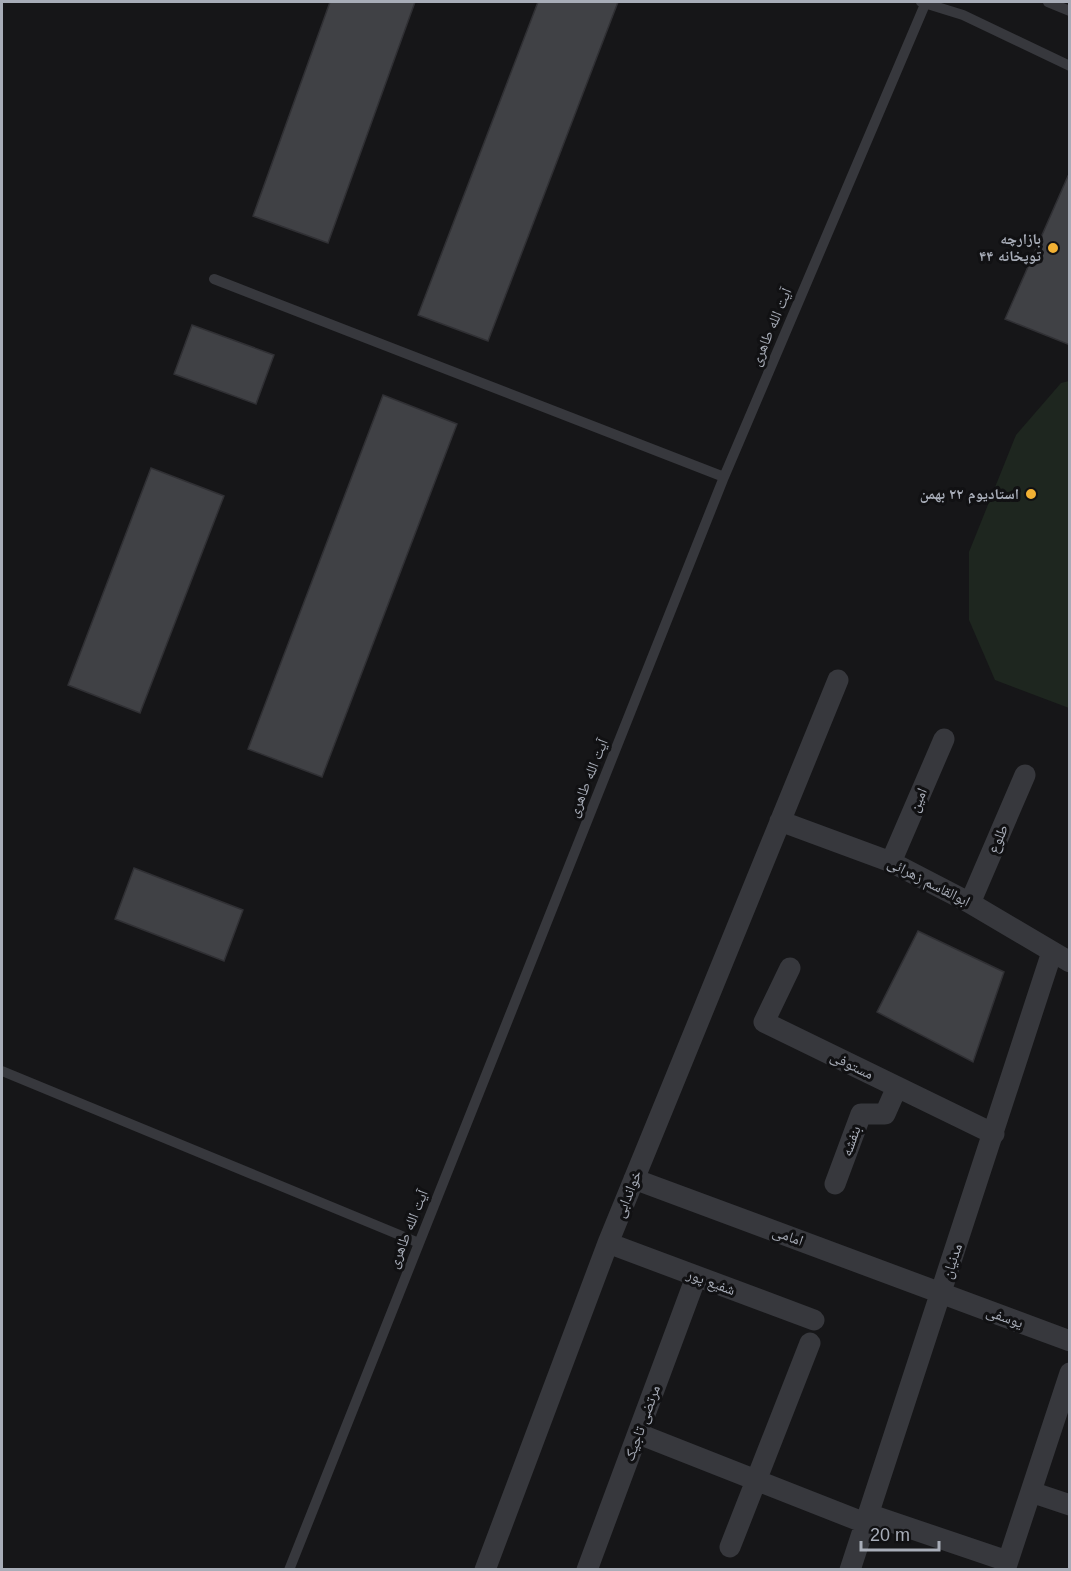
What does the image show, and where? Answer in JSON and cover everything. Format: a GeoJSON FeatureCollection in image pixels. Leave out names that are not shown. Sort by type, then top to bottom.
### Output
{"type":"FeatureCollection","features":[{"type":"Feature","properties":{"kind":"street","name":"خواندابی"},"geometry":{"type":"LineString","coordinates":[[485,1569],[608,1243],[838,680]]}},
{"type":"Feature","properties":{"kind":"street","name":"امین"},"geometry":{"type":"LineString","coordinates":[[891,862],[944,739]]}},
{"type":"Feature","properties":{"kind":"street","name":"طلوع"},"geometry":{"type":"LineString","coordinates":[[970,903],[1025,775]]}},
{"type":"Feature","properties":{"kind":"street","name":"ابوالقاسم زهرائی"},"geometry":{"type":"LineString","coordinates":[[780,821],[891,862],[970,903],[1065,959]]}},
{"type":"Feature","properties":{"kind":"street","name":"مدنیان"},"geometry":{"type":"LineString","coordinates":[[850,1569],[994,1134],[1065,959]]}},
{"type":"Feature","properties":{"kind":"street","name":"مستوفی"},"geometry":{"type":"LineString","coordinates":[[790,968],[764,1023],[994,1134]]}},
{"type":"Feature","properties":{"kind":"street","name":"بنفشه"},"geometry":{"type":"LineString","coordinates":[[835,1184],[861,1114],[885,1114],[897,1087]]}},
{"type":"Feature","properties":{"kind":"street","name":"امامی"},"geometry":{"type":"LineString","coordinates":[[634,1179],[941,1294]]}},
{"type":"Feature","properties":{"kind":"street","name":"شفیع پور"},"geometry":{"type":"LineString","coordinates":[[608,1243],[814,1320]]}},
{"type":"Feature","properties":{"kind":"street","name":"مرتضی تاجیک"},"geometry":{"type":"LineString","coordinates":[[587,1569],[696,1277]]}},
{"type":"Feature","properties":{"kind":"street","name":"یوسفی"},"geometry":{"type":"LineString","coordinates":[[941,1294],[1070,1341]]}},
{"type":"Feature","properties":{"kind":"street"},"geometry":{"type":"LineString","coordinates":[[730,1547],[810,1343]]}},
{"type":"Feature","properties":{"kind":"street"},"geometry":{"type":"LineString","coordinates":[[639,1434],[756,1480],[1006,1565],[1070,1373]]}},
{"type":"Feature","properties":{"kind":"street"},"geometry":{"type":"LineString","coordinates":[[1031,1492],[1070,1505]]}},
{"type":"Feature","properties":{"kind":"lane"},"geometry":{"type":"LineString","coordinates":[[924,2],[963,15],[1070,66]]}},
{"type":"Feature","properties":{"kind":"lane","name":"آیت الله طاهری"},"geometry":{"type":"LineString","coordinates":[[288,1569],[724,477],[924,2]]}},
{"type":"Feature","properties":{"kind":"lane"},"geometry":{"type":"LineString","coordinates":[[1048,2],[1070,11]]}},
{"type":"Feature","properties":{"kind":"lane"},"geometry":{"type":"LineString","coordinates":[[214,279],[724,477]]}},
{"type":"Feature","properties":{"kind":"lane"},"geometry":{"type":"LineString","coordinates":[[2,1071],[418,1243]]}},
{"type":"Feature","properties":{"kind":"shaded area","name":"استادیوم ۲۲ بهمن"},"geometry":{"type":"Polygon","coordinates":[[[1070,381],[1069,708],[995,680],[969,620],[969,552],[1016,435],[1061,383],[1070,381]]]}},
{"type":"Feature","properties":{"kind":"building"},"geometry":{"type":"Polygon","coordinates":[[[330,2],[415,2],[328,243],[253,216],[330,2]]]}},
{"type":"Feature","properties":{"kind":"building"},"geometry":{"type":"Polygon","coordinates":[[[538,2],[618,2],[488,341],[418,315],[538,2]]]}},
{"type":"Feature","properties":{"kind":"building","name":"بازارچه توپخانه ۴۴"},"geometry":{"type":"Polygon","coordinates":[[[1068,176],[1070,177],[1070,345],[1005,319],[1068,176]]]}},
{"type":"Feature","properties":{"kind":"building"},"geometry":{"type":"Polygon","coordinates":[[[192,325],[274,355],[256,404],[174,374],[192,325]]]}},
{"type":"Feature","properties":{"kind":"building"},"geometry":{"type":"Polygon","coordinates":[[[383,395],[457,424],[322,777],[248,749],[383,395]]]}},
{"type":"Feature","properties":{"kind":"building"},"geometry":{"type":"Polygon","coordinates":[[[151,468],[224,496],[140,713],[68,685],[151,468]]]}},
{"type":"Feature","properties":{"kind":"building"},"geometry":{"type":"Polygon","coordinates":[[[134,868],[243,910],[224,961],[115,919],[134,868]]]}},
{"type":"Feature","properties":{"kind":"building"},"geometry":{"type":"Polygon","coordinates":[[[918,931],[1004,972],[973,1062],[877,1012],[918,931]]]}},
{"type":"Feature","properties":{"kind":"place","name":"بازارچه توپخانه ۴۴"},"geometry":{"type":"Point","coordinates":[1053,248]}},
{"type":"Feature","properties":{"kind":"place","name":"استادیوم ۲۲ بهمن"},"geometry":{"type":"Point","coordinates":[1031,494]}}]}
